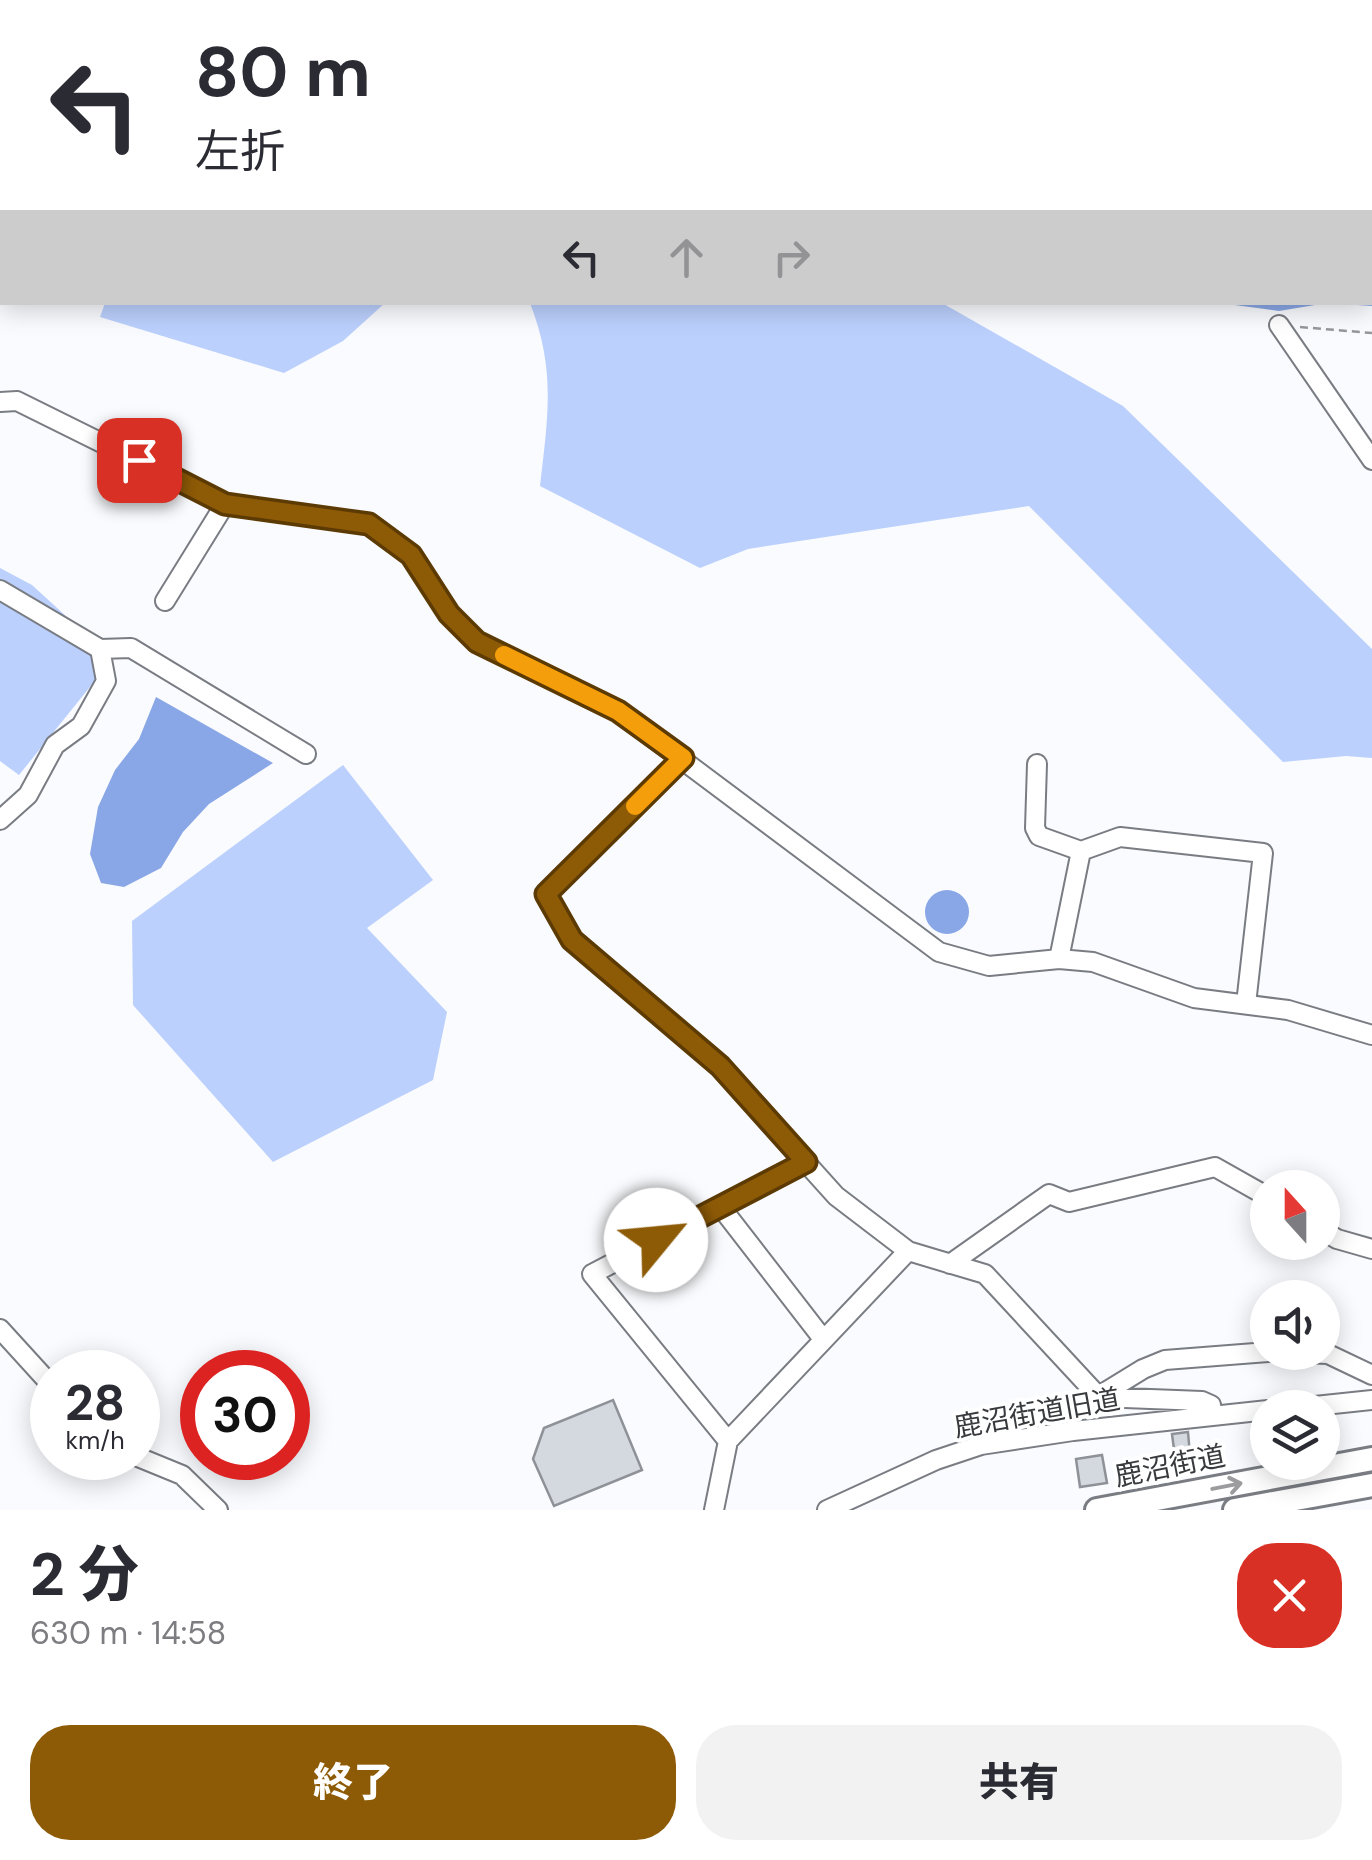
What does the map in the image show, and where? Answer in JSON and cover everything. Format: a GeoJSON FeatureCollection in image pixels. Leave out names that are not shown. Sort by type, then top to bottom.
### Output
{"type":"FeatureCollection","features":[{"type":"Feature","properties":{"kind":"main road","name":"鹿沼街道"},"geometry":{"type":"LineString","coordinates":[[1097,1510],[1372,1458]]}},
{"type":"Feature","properties":{"kind":"main road","name":"鹿沼街道"},"geometry":{"type":"LineString","coordinates":[[1235,1510],[1372,1485]]}},
{"type":"Feature","properties":{"kind":"street"},"geometry":{"type":"LineString","coordinates":[[1279,326],[1372,460]]}},
{"type":"Feature","properties":{"kind":"street"},"geometry":{"type":"LineString","coordinates":[[0,402],[17,401],[82,430],[225,504],[369,524],[411,555],[449,614],[477,642],[618,711],[939,952],[989,966],[1059,959],[1093,962],[1194,998],[1288,1010],[1372,1036]]}},
{"type":"Feature","properties":{"kind":"street"},"geometry":{"type":"LineString","coordinates":[[165,601],[225,504]]}},
{"type":"Feature","properties":{"kind":"street"},"geometry":{"type":"LineString","coordinates":[[0,590],[100,650],[131,648],[306,754]]}},
{"type":"Feature","properties":{"kind":"street"},"geometry":{"type":"LineString","coordinates":[[0,820],[28,794],[55,745],[81,726],[106,681],[100,650]]}},
{"type":"Feature","properties":{"kind":"street"},"geometry":{"type":"LineString","coordinates":[[683,758],[546,894],[572,940],[720,1066],[836,1196],[908,1250],[985,1274],[1099,1396],[1202,1401],[1211,1405],[1214,1416]]}},
{"type":"Feature","properties":{"kind":"street"},"geometry":{"type":"LineString","coordinates":[[1037,764],[1035,828],[1039,836],[1081,850],[1120,837],[1263,853],[1246,1004]]}},
{"type":"Feature","properties":{"kind":"street"},"geometry":{"type":"LineString","coordinates":[[1059,959],[1081,850]]}},
{"type":"Feature","properties":{"kind":"street"},"geometry":{"type":"LineString","coordinates":[[728,1440],[592,1274],[806,1162]]}},
{"type":"Feature","properties":{"kind":"street"},"geometry":{"type":"LineString","coordinates":[[950,1264],[1049,1194],[1069,1202],[1215,1166],[1250,1187]]}},
{"type":"Feature","properties":{"kind":"street"},"geometry":{"type":"LineString","coordinates":[[720,1206],[823,1339]]}},
{"type":"Feature","properties":{"kind":"street"},"geometry":{"type":"LineString","coordinates":[[1340,1240],[1372,1249]]}},
{"type":"Feature","properties":{"kind":"street"},"geometry":{"type":"LineString","coordinates":[[714,1510],[728,1440],[908,1250]]}},
{"type":"Feature","properties":{"kind":"street"},"geometry":{"type":"LineString","coordinates":[[0,1330],[30,1362]]}},
{"type":"Feature","properties":{"kind":"street"},"geometry":{"type":"LineString","coordinates":[[1099,1396],[1144,1368],[1165,1360],[1250,1353]]}},
{"type":"Feature","properties":{"kind":"street"},"geometry":{"type":"LineString","coordinates":[[1340,1360],[1372,1375]]}},
{"type":"Feature","properties":{"kind":"street"},"geometry":{"type":"LineString","coordinates":[[1340,1403],[1372,1400]]}},
{"type":"Feature","properties":{"kind":"street","name":"鹿沼街道旧道"},"geometry":{"type":"LineString","coordinates":[[827,1510],[936,1460],[980,1445],[1028,1436],[1250,1412]]}},
{"type":"Feature","properties":{"kind":"street"},"geometry":{"type":"LineString","coordinates":[[160,1466],[182,1474],[218,1510]]}},
{"type":"Feature","properties":{"kind":"path"},"geometry":{"type":"LineString","coordinates":[[1279,326],[1372,333]]}},
{"type":"Feature","properties":{"kind":"shaded area"},"geometry":{"type":"Polygon","coordinates":[[[104,305],[383,305],[343,341],[284,373],[100,317],[104,305]]]}},
{"type":"Feature","properties":{"kind":"shaded area"},"geometry":{"type":"Polygon","coordinates":[[[531,305],[946,305],[1123,406],[1372,649],[1372,758],[1346,756],[1283,762],[1029,506],[748,549],[700,568],[540,486],[548,393],[531,305]]]}},
{"type":"Feature","properties":{"kind":"shaded area"},"geometry":{"type":"Polygon","coordinates":[[[1235,305],[1315,305],[1279,311],[1235,305]]]}},
{"type":"Feature","properties":{"kind":"shaded area"},"geometry":{"type":"Polygon","coordinates":[[[0,568],[32,585],[103,650],[106,667],[19,775],[0,761],[0,568]]]}},
{"type":"Feature","properties":{"kind":"shaded area"},"geometry":{"type":"Polygon","coordinates":[[[156,697],[273,763],[209,804],[183,832],[161,868],[124,887],[101,883],[90,854],[98,807],[115,770],[139,739],[156,697]]]}},
{"type":"Feature","properties":{"kind":"shaded area"},"geometry":{"type":"Polygon","coordinates":[[[343,765],[433,880],[367,928],[447,1012],[433,1080],[273,1162],[133,1005],[132,921],[343,765]]]}},
{"type":"Feature","properties":{"kind":"shaded area"},"geometry":{"type":"Polygon","coordinates":[[[947,890],[963,896],[969,912],[963,928],[947,934],[931,928],[925,912],[931,896],[947,890]]]}},
{"type":"Feature","properties":{"kind":"building"},"geometry":{"type":"Polygon","coordinates":[[[613,1400],[642,1470],[554,1506],[533,1459],[544,1428],[613,1400]]]}},
{"type":"Feature","properties":{"kind":"building"},"geometry":{"type":"Polygon","coordinates":[[[1188,1432],[1190,1455],[1175,1457],[1172,1434],[1188,1432]]]}},
{"type":"Feature","properties":{"kind":"building"},"geometry":{"type":"Polygon","coordinates":[[[1102,1455],[1107,1483],[1080,1487],[1076,1459],[1102,1455]]]}},
{"type":"Feature","properties":{"kind":"slow traffic"},"geometry":{"type":"LineString","coordinates":[[504,655],[618,711],[683,758],[635,806]]}},
{"type":"Feature","properties":{"kind":"route"},"geometry":{"type":"LineString","coordinates":[[139,460],[225,504],[369,524],[411,555],[449,614],[477,642],[618,711],[683,758],[546,894],[572,940],[720,1066],[806,1162],[656,1240]]}}]}
